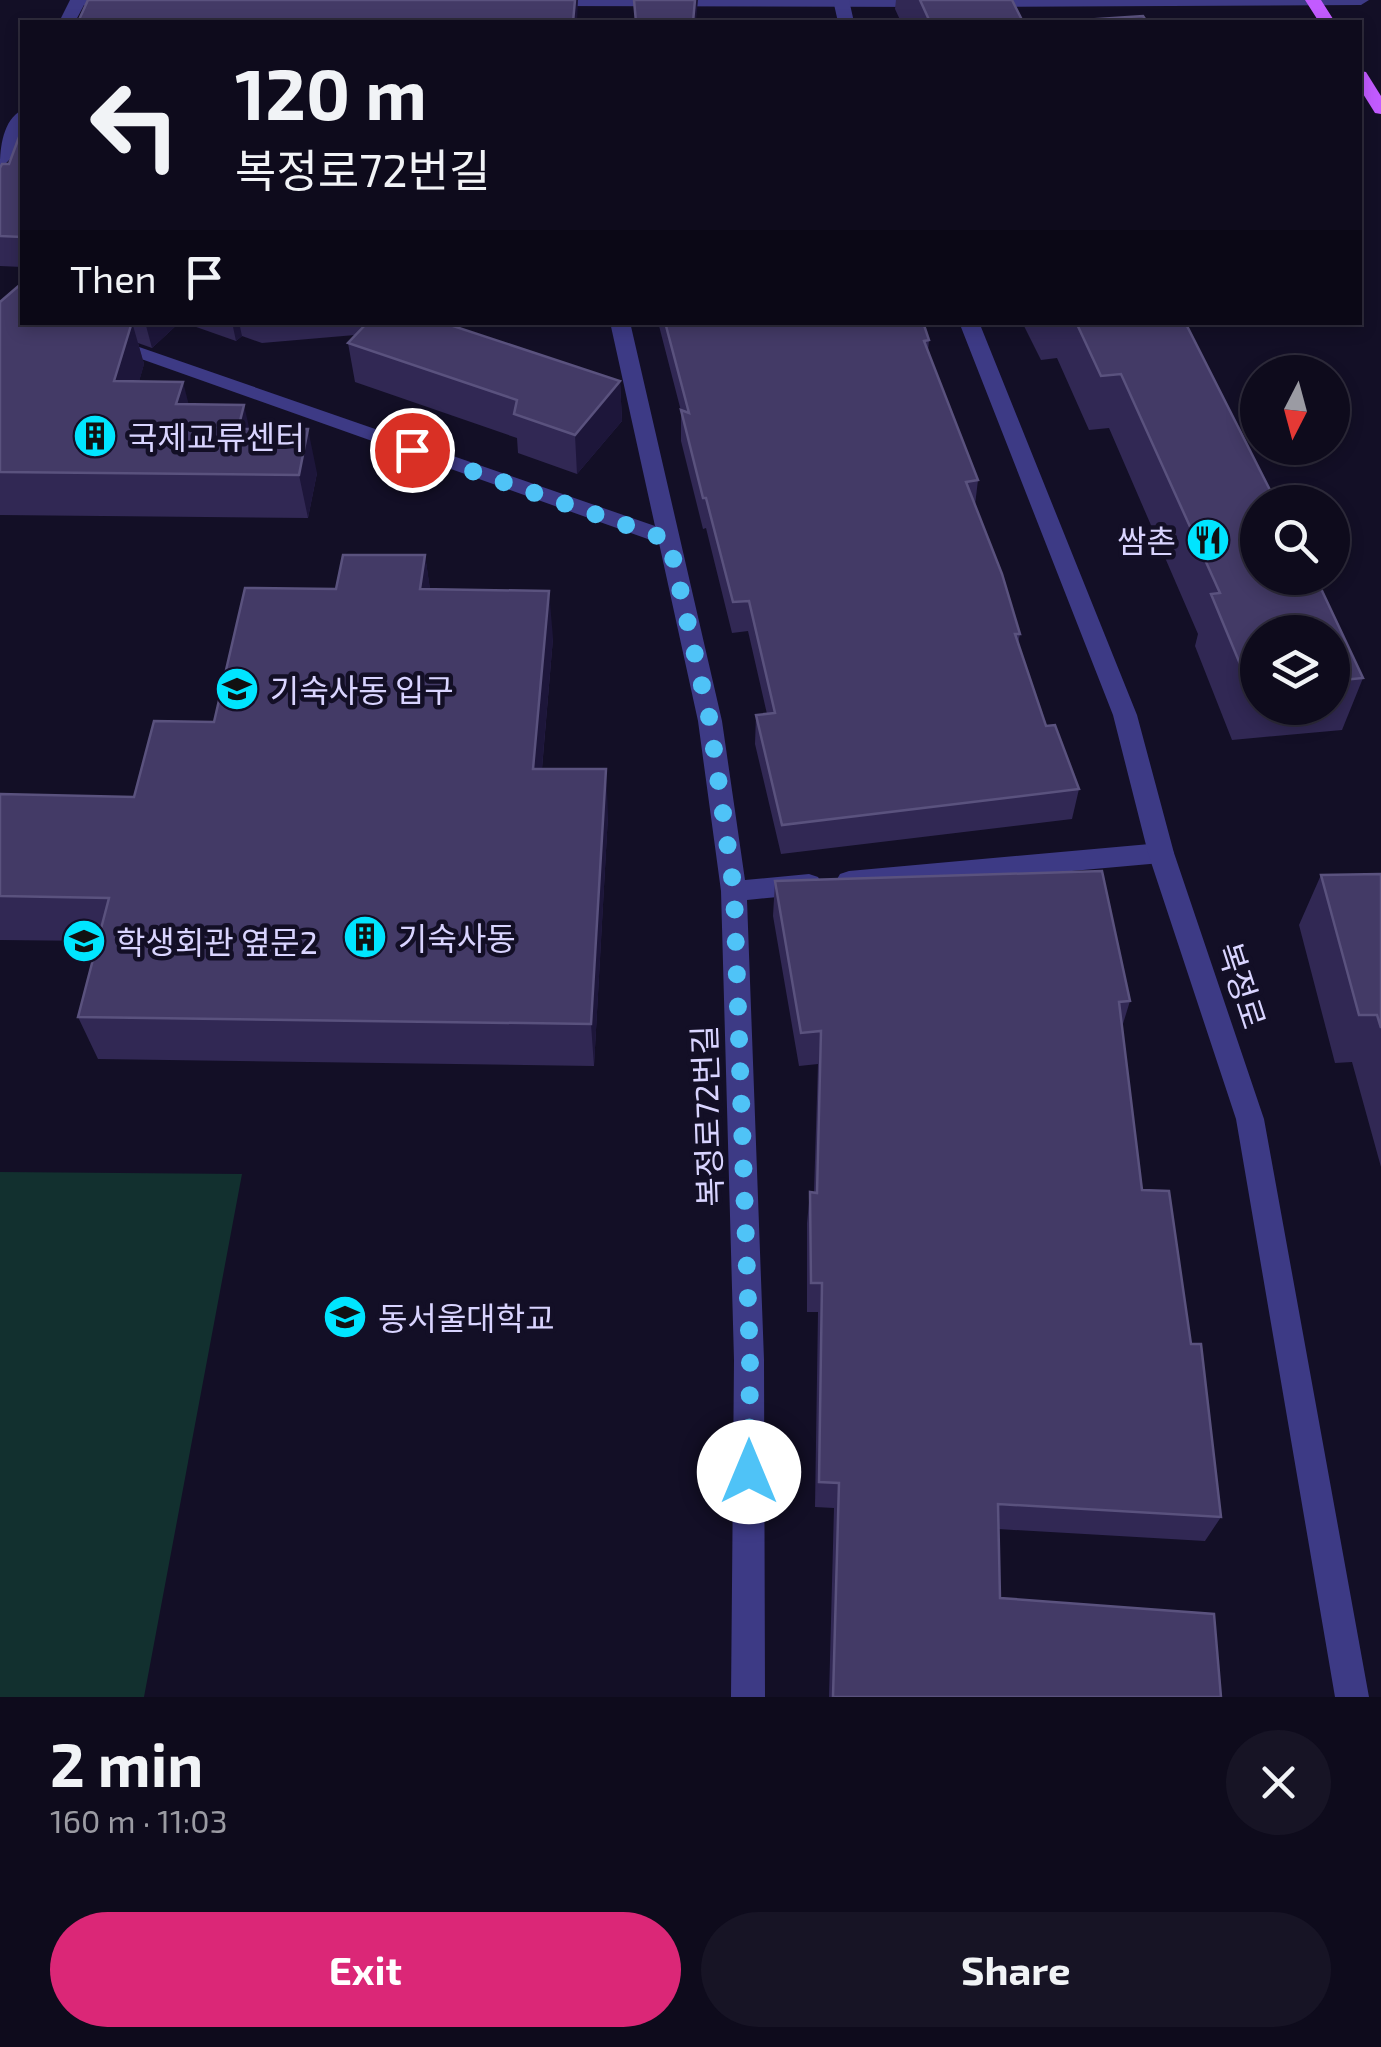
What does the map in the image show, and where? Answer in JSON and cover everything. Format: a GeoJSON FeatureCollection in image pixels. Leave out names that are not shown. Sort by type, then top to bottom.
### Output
{"type":"FeatureCollection","features":[{"type":"Feature","properties":{"kind":"main road"},"geometry":{"type":"LineString","coordinates":[[1362,79],[1381,109]]}},
{"type":"Feature","properties":{"kind":"street"},"geometry":{"type":"LineString","coordinates":[[78,0],[136,0]]}},
{"type":"Feature","properties":{"kind":"street"},"geometry":{"type":"LineString","coordinates":[[961,2],[1361,0]]}},
{"type":"Feature","properties":{"kind":"street"},"geometry":{"type":"LineString","coordinates":[[528,1],[941,2]]}},
{"type":"Feature","properties":{"kind":"street"},"geometry":{"type":"LineString","coordinates":[[0,165],[20,120]]}},
{"type":"Feature","properties":{"kind":"street"},"geometry":{"type":"LineString","coordinates":[[55,325],[669,540]]}},
{"type":"Feature","properties":{"kind":"street","name":"복정로72번길"},"geometry":{"type":"LineString","coordinates":[[621,325],[710,721],[734,891],[750,1360],[748,1697]]}},
{"type":"Feature","properties":{"kind":"street","name":"복정로"},"geometry":{"type":"LineString","coordinates":[[970,325],[1125,715],[1162,853],[1250,1119],[1352,1697]]}},
{"type":"Feature","properties":{"kind":"street"},"geometry":{"type":"LineString","coordinates":[[734,891],[1162,853]]}},
{"type":"Feature","properties":{"kind":"green space"},"geometry":{"type":"Polygon","coordinates":[[[0,1172],[242,1174],[144,1697],[0,1697],[0,1172]]]}},
{"type":"Feature","properties":{"kind":"building"},"geometry":{"type":"Polygon","coordinates":[[[88,0],[575,0],[573,20],[79,20],[88,0]]]}},
{"type":"Feature","properties":{"kind":"building"},"geometry":{"type":"Polygon","coordinates":[[[634,0],[695,0],[693,20],[636,20],[634,0]]]}},
{"type":"Feature","properties":{"kind":"building"},"geometry":{"type":"Polygon","coordinates":[[[920,0],[1012,0],[1022,20],[929,20],[920,0]]]}},
{"type":"Feature","properties":{"kind":"building"},"geometry":{"type":"Polygon","coordinates":[[[1143,16],[1146,20],[1082,20],[1143,16]]]}},
{"type":"Feature","properties":{"kind":"building"},"geometry":{"type":"Polygon","coordinates":[[[20,134],[20,237],[0,236],[0,168],[9,164],[20,134]]]}},
{"type":"Feature","properties":{"kind":"building"},"geometry":{"type":"Polygon","coordinates":[[[20,285],[20,325],[131,325],[114,381],[183,382],[176,404],[244,405],[238,429],[308,429],[299,475],[0,472],[0,302],[20,285]]]}},
{"type":"Feature","properties":{"kind":"building"},"geometry":{"type":"Polygon","coordinates":[[[365,325],[450,325],[620,381],[575,435],[514,414],[517,400],[348,343],[365,325]]]}},
{"type":"Feature","properties":{"kind":"building"},"geometry":{"type":"Polygon","coordinates":[[[666,325],[924,325],[929,340],[924,341],[978,480],[966,482],[1002,574],[1020,634],[1015,634],[1046,726],[1055,725],[1079,789],[782,825],[756,715],[775,713],[749,601],[733,602],[703,498],[681,410],[689,413],[666,325]]]}},
{"type":"Feature","properties":{"kind":"building"},"geometry":{"type":"Polygon","coordinates":[[[1077,325],[1187,325],[1240,431],[1240,465],[1257,465],[1267,485],[1240,485],[1240,595],[1324,595],[1333,615],[1240,615],[1240,664],[1211,594],[1220,593],[1121,374],[1101,376],[1077,325]]]}},
{"type":"Feature","properties":{"kind":"building","name":"기숙사동"},"geometry":{"type":"Polygon","coordinates":[[[343,555],[425,555],[420,589],[549,591],[533,769],[606,769],[591,1024],[78,1017],[109,898],[0,896],[0,794],[134,797],[154,721],[214,722],[245,588],[336,589],[343,555]]]}},
{"type":"Feature","properties":{"kind":"building"},"geometry":{"type":"Polygon","coordinates":[[[1350,650],[1363,678],[1350,679],[1350,650]]]}},
{"type":"Feature","properties":{"kind":"building"},"geometry":{"type":"Polygon","coordinates":[[[1102,871],[1130,1001],[1119,1002],[1142,1190],[1169,1191],[1191,1344],[1201,1344],[1221,1517],[998,1504],[1000,1598],[1214,1614],[1221,1697],[833,1697],[839,1483],[819,1482],[822,1283],[811,1283],[810,1192],[817,1193],[821,1031],[801,1033],[775,881],[1102,871]]]}},
{"type":"Feature","properties":{"kind":"building"},"geometry":{"type":"Polygon","coordinates":[[[1381,874],[1381,1028],[1377,1015],[1359,1015],[1321,875],[1381,874]]]}},
{"type":"Feature","properties":{"kind":"place","name":"국제교류센터"},"geometry":{"type":"Point","coordinates":[95,436]}},
{"type":"Feature","properties":{"kind":"place","name":"쌈촌"},"geometry":{"type":"Point","coordinates":[1208,540]}},
{"type":"Feature","properties":{"kind":"place","name":"기숙사동 입구"},"geometry":{"type":"Point","coordinates":[237,689]}},
{"type":"Feature","properties":{"kind":"place","name":"기숙사동"},"geometry":{"type":"Point","coordinates":[365,937]}},
{"type":"Feature","properties":{"kind":"place","name":"학생회관 옆문2"},"geometry":{"type":"Point","coordinates":[84,941]}},
{"type":"Feature","properties":{"kind":"place","name":"동서울대학교"},"geometry":{"type":"Point","coordinates":[345,1317]}},
{"type":"Feature","properties":{"kind":"route"},"geometry":{"type":"LineString","coordinates":[[412,450],[669,540],[710,721],[734,891],[750,1360],[749,1472]]}}]}
